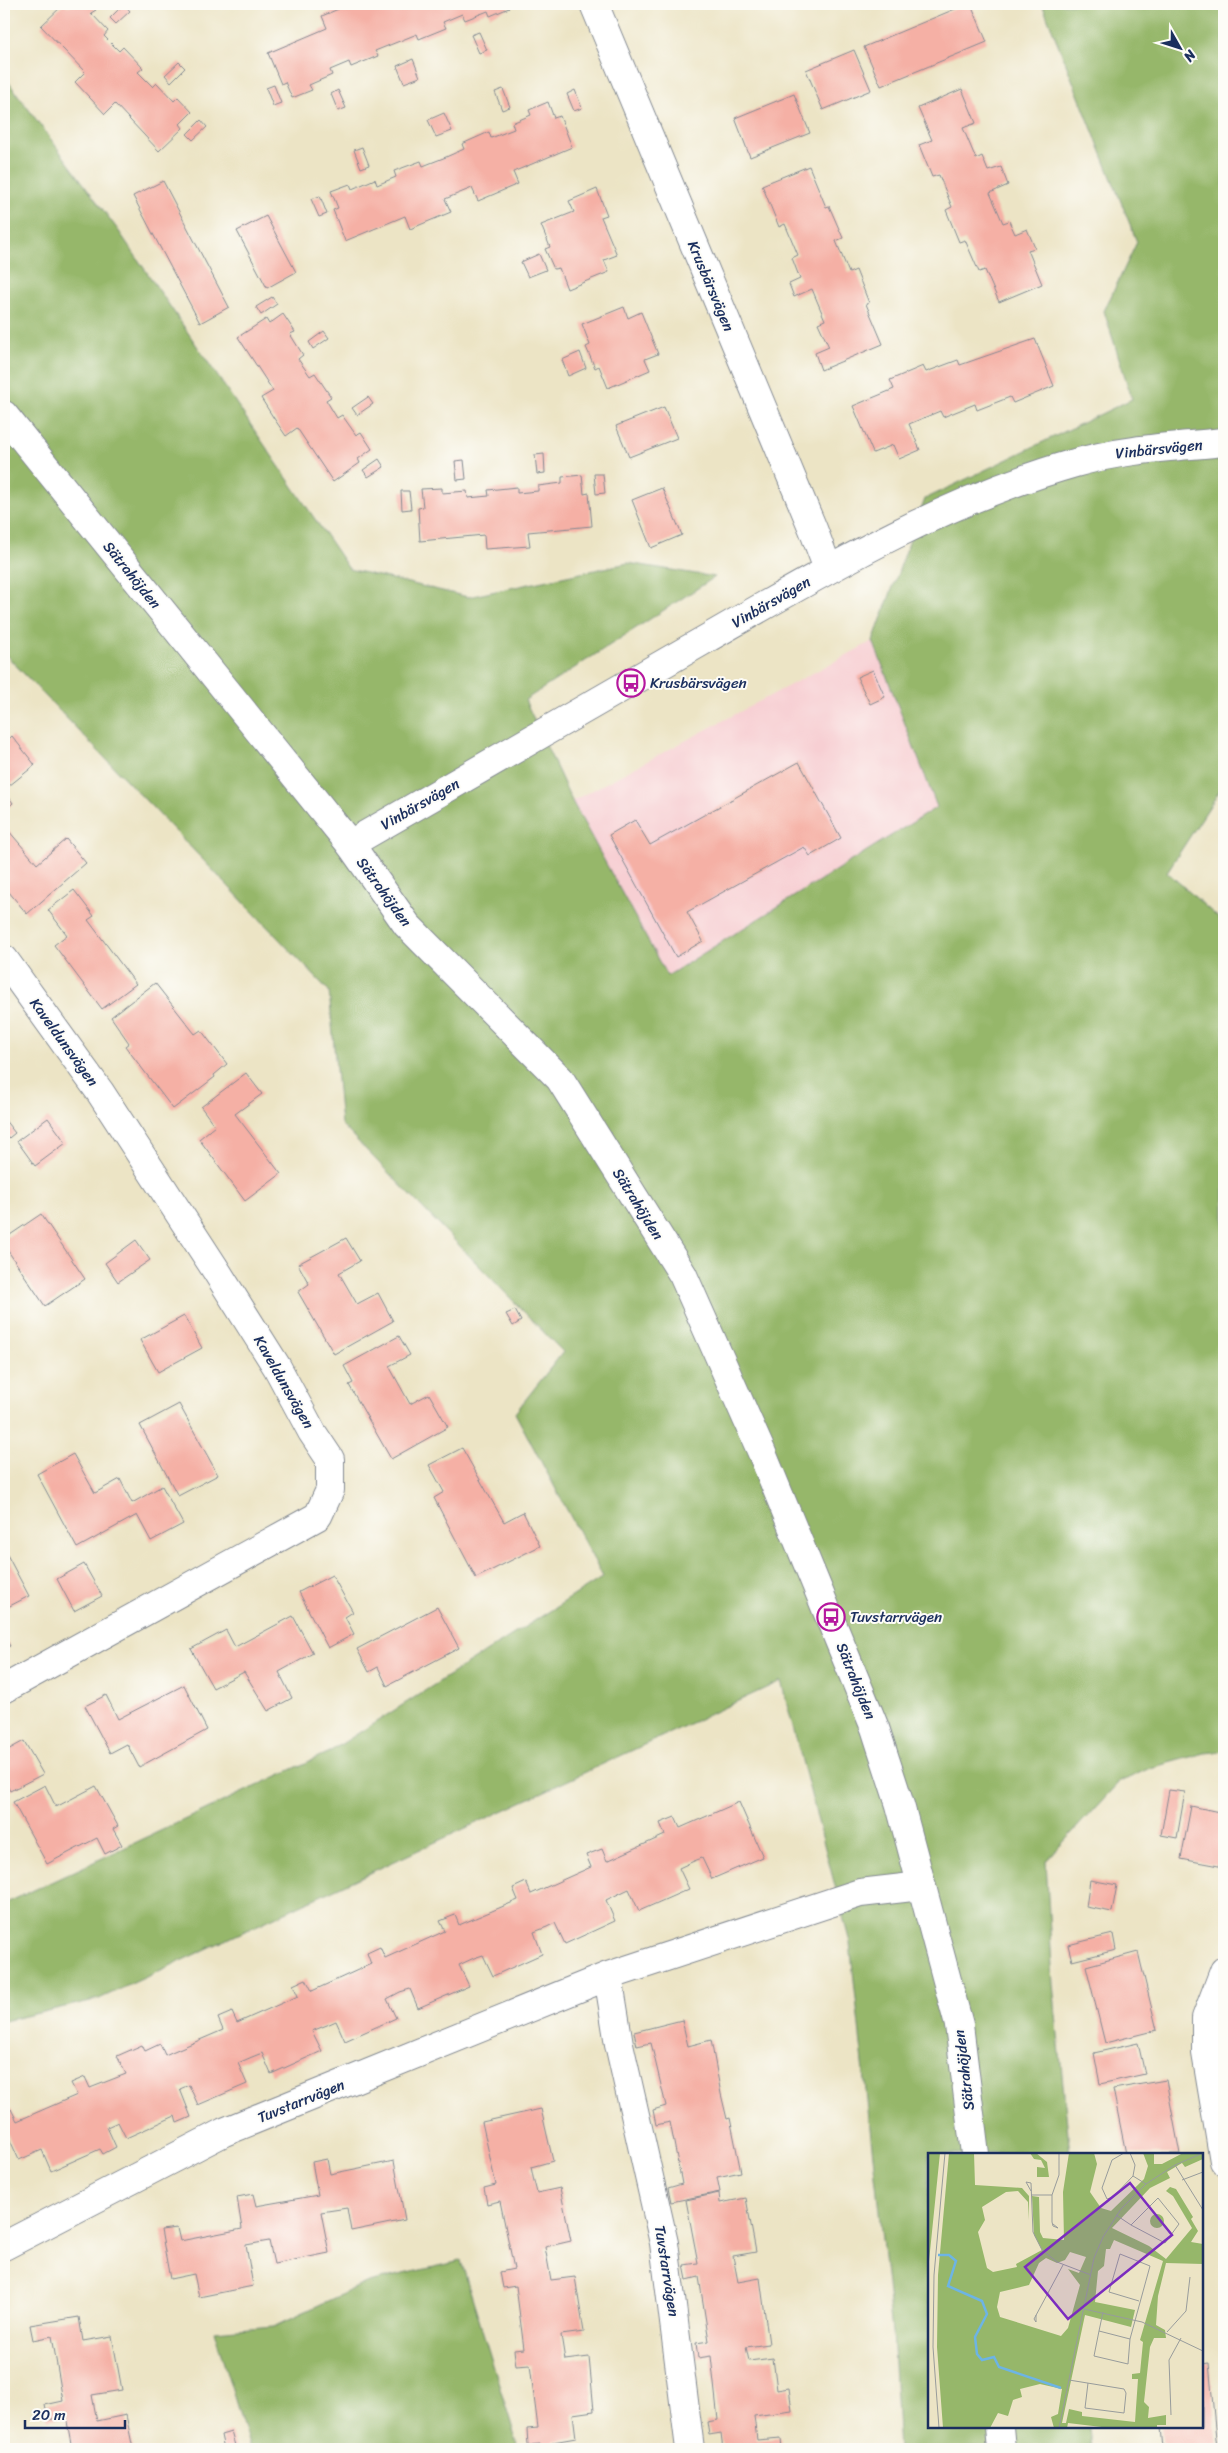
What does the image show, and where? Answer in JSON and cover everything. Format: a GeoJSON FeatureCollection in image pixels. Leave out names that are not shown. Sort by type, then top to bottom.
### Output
{"type":"FeatureCollection","features":[{"type":"Feature","properties":{"kind":"street","name":"Krusbärsvägen"},"geometry":{"type":"LineString","coordinates":[[594,4],[828,569]]}},
{"type":"Feature","properties":{"kind":"street","name":"Sätrahöjden"},"geometry":{"type":"LineString","coordinates":[[4,415],[350,844],[407,926],[560,1079],[683,1274],[766,1462],[875,1728],[900,1805],[959,2025],[974,2153]]}},
{"type":"Feature","properties":{"kind":"street","name":"Vinbärsvägen"},"geometry":{"type":"LineString","coordinates":[[350,844],[828,569],[944,512],[1009,485],[1076,462],[1133,450],[1224,442]]}},
{"type":"Feature","properties":{"kind":"street","name":"Kaveldunsvägen"},"geometry":{"type":"LineString","coordinates":[[4,959],[100,1092],[277,1367],[330,1459],[330,1490],[318,1516],[4,1689]]}},
{"type":"Feature","properties":{"kind":"street","name":"Tuvstarrvägen"},"geometry":{"type":"LineString","coordinates":[[4,2246],[224,2132],[608,1976],[860,1893],[921,1886]]}},
{"type":"Feature","properties":{"kind":"street"},"geometry":{"type":"LineString","coordinates":[[1224,1970],[1206,2018],[1206,2053],[1224,2161]]}},
{"type":"Feature","properties":{"kind":"street","name":"Tuvstarrvägen"},"geometry":{"type":"LineString","coordinates":[[608,1976],[619,2044],[664,2243],[690,2449]]}},
{"type":"Feature","properties":{"kind":"street"},"geometry":{"type":"LineString","coordinates":[[999,2428],[1001,2449]]}},
{"type":"Feature","properties":{"kind":"shaded area"},"geometry":{"type":"Polygon","coordinates":[[[873,641],[937,807],[667,977],[572,801],[873,641]]]}},
{"type":"Feature","properties":{"kind":"green space"},"geometry":{"type":"Polygon","coordinates":[[[1042,4],[1224,4],[1224,784],[1167,872],[1224,923],[1224,1751],[1205,1753],[1150,1768],[1118,1783],[1046,1861],[1053,1984],[1070,2153],[928,2153],[928,2428],[1089,2428],[1091,2449],[899,2449],[892,2332],[850,1943],[781,1681],[99,1999],[4,2021],[4,1904],[329,1752],[603,1577],[515,1413],[563,1352],[341,1124],[329,991],[4,653],[4,76],[118,230],[349,569],[468,597],[628,563],[715,577],[525,700],[572,801],[667,976],[937,807],[873,641],[925,499],[1132,399],[1104,311],[1137,242],[1042,4]]]}},
{"type":"Feature","properties":{"kind":"green space"},"geometry":{"type":"Polygon","coordinates":[[[461,2261],[519,2449],[250,2449],[214,2331],[274,2326],[368,2282],[461,2261]]]}},
{"type":"Feature","properties":{"kind":"building"},"geometry":{"type":"Polygon","coordinates":[[[64,4],[69,7],[72,4],[90,4],[96,10],[91,13],[108,31],[104,36],[119,51],[123,47],[143,68],[138,72],[153,87],[157,83],[174,101],[178,97],[192,112],[180,124],[183,128],[159,151],[115,104],[105,114],[75,82],[85,72],[41,26],[64,4]]]}},
{"type":"Feature","properties":{"kind":"building"},"geometry":{"type":"Polygon","coordinates":[[[124,4],[130,11],[116,24],[110,18],[124,4]]]}},
{"type":"Feature","properties":{"kind":"building"},"geometry":{"type":"Polygon","coordinates":[[[350,4],[365,4],[368,11],[386,4],[507,4],[509,8],[490,16],[488,11],[465,20],[462,14],[443,22],[446,28],[419,39],[417,34],[375,51],[378,56],[351,67],[349,62],[330,70],[332,75],[309,85],[312,90],[292,98],[285,82],[281,84],[268,53],[327,28],[322,16],[350,4]]]}},
{"type":"Feature","properties":{"kind":"building"},"geometry":{"type":"Polygon","coordinates":[[[971,4],[987,42],[881,86],[864,47],[971,4]]]}},
{"type":"Feature","properties":{"kind":"building"},"geometry":{"type":"Polygon","coordinates":[[[479,32],[487,50],[479,53],[471,35],[479,32]]]}},
{"type":"Feature","properties":{"kind":"building"},"geometry":{"type":"Polygon","coordinates":[[[854,50],[871,90],[823,110],[806,70],[854,50]]]}},
{"type":"Feature","properties":{"kind":"building"},"geometry":{"type":"Polygon","coordinates":[[[413,59],[420,77],[404,83],[397,66],[413,59]]]}},
{"type":"Feature","properties":{"kind":"building"},"geometry":{"type":"Polygon","coordinates":[[[179,62],[185,68],[171,82],[165,75],[179,62]]]}},
{"type":"Feature","properties":{"kind":"building"},"geometry":{"type":"Polygon","coordinates":[[[274,85],[281,103],[273,106],[266,88],[274,85]]]}},
{"type":"Feature","properties":{"kind":"building"},"geometry":{"type":"Polygon","coordinates":[[[503,89],[510,107],[502,110],[495,92],[503,89]]]}},
{"type":"Feature","properties":{"kind":"building"},"geometry":{"type":"Polygon","coordinates":[[[962,89],[976,123],[963,128],[976,159],[982,156],[988,171],[1001,167],[1008,185],[990,193],[1003,223],[1009,221],[1015,234],[1027,229],[1035,248],[1028,250],[1042,284],[999,302],[985,270],[979,272],[965,240],[959,242],[946,210],[952,207],[939,175],[932,177],[919,145],[932,140],[918,108],[962,89]]]}},
{"type":"Feature","properties":{"kind":"building"},"geometry":{"type":"Polygon","coordinates":[[[338,90],[346,108],[338,111],[331,94],[338,90]]]}},
{"type":"Feature","properties":{"kind":"building"},"geometry":{"type":"Polygon","coordinates":[[[575,90],[582,108],[574,111],[567,94],[575,90]]]}},
{"type":"Feature","properties":{"kind":"building"},"geometry":{"type":"Polygon","coordinates":[[[794,94],[810,133],[750,157],[735,118],[794,94]]]}},
{"type":"Feature","properties":{"kind":"building"},"geometry":{"type":"Polygon","coordinates":[[[548,102],[554,118],[560,116],[572,147],[513,172],[518,184],[478,201],[472,188],[445,199],[451,212],[410,229],[405,216],[345,241],[333,210],[338,208],[331,191],[350,184],[352,189],[375,179],[377,185],[396,177],[394,171],[421,161],[423,166],[446,157],[464,149],[462,144],[489,132],[491,138],[514,129],[512,123],[531,115],[529,110],[548,102]]]}},
{"type":"Feature","properties":{"kind":"building"},"geometry":{"type":"Polygon","coordinates":[[[444,113],[452,131],[436,137],[428,120],[444,113]]]}},
{"type":"Feature","properties":{"kind":"building"},"geometry":{"type":"Polygon","coordinates":[[[201,120],[207,127],[193,140],[187,134],[201,120]]]}},
{"type":"Feature","properties":{"kind":"building"},"geometry":{"type":"Polygon","coordinates":[[[362,147],[369,165],[361,168],[354,150],[362,147]]]}},
{"type":"Feature","properties":{"kind":"building"},"geometry":{"type":"Polygon","coordinates":[[[809,166],[826,207],[829,206],[843,238],[836,241],[849,273],[856,270],[869,303],[866,304],[883,344],[821,370],[815,353],[829,347],[818,323],[825,320],[812,289],[794,297],[789,284],[800,279],[792,258],[798,255],[785,224],[779,227],[762,185],[809,166]]]}},
{"type":"Feature","properties":{"kind":"building"},"geometry":{"type":"Polygon","coordinates":[[[163,181],[229,307],[200,323],[133,196],[163,181]]]}},
{"type":"Feature","properties":{"kind":"building"},"geometry":{"type":"Polygon","coordinates":[[[597,189],[607,215],[601,217],[617,255],[604,260],[609,272],[567,289],[559,268],[554,269],[545,249],[550,247],[541,225],[574,212],[569,201],[597,189]]]}},
{"type":"Feature","properties":{"kind":"building"},"geometry":{"type":"Polygon","coordinates":[[[320,196],[327,214],[319,217],[311,199],[320,196]]]}},
{"type":"Feature","properties":{"kind":"building"},"geometry":{"type":"Polygon","coordinates":[[[266,216],[296,272],[267,288],[237,231],[266,216]]]}},
{"type":"Feature","properties":{"kind":"building"},"geometry":{"type":"Polygon","coordinates":[[[539,254],[546,270],[528,277],[521,262],[539,254]]]}},
{"type":"Feature","properties":{"kind":"building"},"geometry":{"type":"Polygon","coordinates":[[[272,297],[277,304],[261,315],[256,307],[272,297]]]}},
{"type":"Feature","properties":{"kind":"building"},"geometry":{"type":"Polygon","coordinates":[[[624,307],[628,318],[641,312],[658,354],[645,359],[650,370],[608,388],[599,366],[595,368],[586,347],[590,345],[582,324],[624,307]]]}},
{"type":"Feature","properties":{"kind":"building"},"geometry":{"type":"Polygon","coordinates":[[[283,314],[295,332],[290,334],[303,355],[298,359],[310,376],[315,373],[331,397],[326,400],[337,418],[342,415],[356,435],[361,432],[372,449],[358,459],[360,463],[333,482],[297,428],[286,436],[273,417],[261,398],[273,391],[238,337],[266,319],[269,324],[283,314]]]}},
{"type":"Feature","properties":{"kind":"building"},"geometry":{"type":"Polygon","coordinates":[[[324,331],[329,338],[313,349],[309,342],[324,331]]]}},
{"type":"Feature","properties":{"kind":"building"},"geometry":{"type":"Polygon","coordinates":[[[1035,339],[1054,386],[1013,403],[1010,397],[977,410],[975,404],[943,417],[940,411],[909,424],[920,450],[899,459],[893,445],[873,453],[853,406],[894,389],[890,380],[923,366],[926,372],[958,360],[960,365],[1035,339]]]}},
{"type":"Feature","properties":{"kind":"building"},"geometry":{"type":"Polygon","coordinates":[[[580,352],[586,368],[568,376],[562,360],[580,352]]]}},
{"type":"Feature","properties":{"kind":"building"},"geometry":{"type":"Polygon","coordinates":[[[368,397],[373,404],[357,415],[352,408],[368,397]]]}},
{"type":"Feature","properties":{"kind":"building"},"geometry":{"type":"Polygon","coordinates":[[[664,407],[677,438],[629,457],[616,426],[664,407]]]}},
{"type":"Feature","properties":{"kind":"building"},"geometry":{"type":"Polygon","coordinates":[[[544,454],[545,473],[537,474],[535,455],[544,454]]]}},
{"type":"Feature","properties":{"kind":"building"},"geometry":{"type":"Polygon","coordinates":[[[379,459],[384,467],[368,477],[363,470],[379,459]]]}},
{"type":"Feature","properties":{"kind":"building"},"geometry":{"type":"Polygon","coordinates":[[[464,460],[466,479],[457,480],[455,461],[464,460]]]}},
{"type":"Feature","properties":{"kind":"building"},"geometry":{"type":"Polygon","coordinates":[[[594,474],[603,474],[605,493],[596,494],[594,474]]]}},
{"type":"Feature","properties":{"kind":"building"},"geometry":{"type":"Polygon","coordinates":[[[582,475],[584,494],[589,493],[592,526],[528,532],[530,546],[485,549],[484,535],[420,541],[418,508],[423,507],[421,489],[442,488],[442,493],[467,491],[468,498],[489,496],[488,490],[517,487],[517,493],[538,491],[538,486],[562,483],[562,477],[582,475]]]}},
{"type":"Feature","properties":{"kind":"building"},"geometry":{"type":"Polygon","coordinates":[[[662,488],[682,535],[651,548],[632,500],[662,488]]]}},
{"type":"Feature","properties":{"kind":"building"},"geometry":{"type":"Polygon","coordinates":[[[401,491],[409,491],[411,509],[402,510],[401,491]]]}},
{"type":"Feature","properties":{"kind":"building"},"geometry":{"type":"Polygon","coordinates":[[[873,670],[885,697],[870,704],[857,677],[873,670]]]}},
{"type":"Feature","properties":{"kind":"building"},"geometry":{"type":"Polygon","coordinates":[[[12,736],[35,765],[4,790],[4,743],[12,736]]]}},
{"type":"Feature","properties":{"kind":"building"},"geometry":{"type":"Polygon","coordinates":[[[799,762],[841,838],[810,856],[804,847],[687,912],[703,941],[676,957],[609,835],[635,820],[650,845],[799,762]]]}},
{"type":"Feature","properties":{"kind":"building"},"geometry":{"type":"Polygon","coordinates":[[[4,790],[13,803],[4,811],[4,790]]]}},
{"type":"Feature","properties":{"kind":"building"},"geometry":{"type":"Polygon","coordinates":[[[8,830],[37,864],[66,839],[86,863],[27,914],[4,886],[4,834],[8,830]]]}},
{"type":"Feature","properties":{"kind":"building"},"geometry":{"type":"Polygon","coordinates":[[[74,890],[94,916],[88,920],[136,984],[102,1009],[54,945],[67,935],[48,910],[74,890]]]}},
{"type":"Feature","properties":{"kind":"building"},"geometry":{"type":"Polygon","coordinates":[[[155,983],[195,1034],[201,1030],[227,1064],[214,1075],[215,1077],[173,1109],[125,1046],[129,1043],[111,1017],[155,983]]]}},
{"type":"Feature","properties":{"kind":"building"},"geometry":{"type":"Polygon","coordinates":[[[246,1073],[262,1094],[235,1114],[281,1174],[245,1201],[199,1139],[215,1126],[201,1107],[246,1073]]]}},
{"type":"Feature","properties":{"kind":"building"},"geometry":{"type":"Polygon","coordinates":[[[48,1118],[66,1143],[35,1166],[17,1141],[48,1118]]]}},
{"type":"Feature","properties":{"kind":"building"},"geometry":{"type":"Polygon","coordinates":[[[4,1119],[15,1133],[4,1142],[4,1119]]]}},
{"type":"Feature","properties":{"kind":"building"},"geometry":{"type":"Polygon","coordinates":[[[41,1214],[85,1279],[45,1306],[4,1245],[4,1239],[41,1214]]]}},
{"type":"Feature","properties":{"kind":"building"},"geometry":{"type":"Polygon","coordinates":[[[346,1238],[360,1261],[339,1273],[357,1304],[378,1293],[393,1321],[334,1354],[298,1292],[309,1284],[298,1264],[346,1238]]]}},
{"type":"Feature","properties":{"kind":"building"},"geometry":{"type":"Polygon","coordinates":[[[136,1240],[150,1260],[118,1282],[105,1263],[136,1240]]]}},
{"type":"Feature","properties":{"kind":"building"},"geometry":{"type":"Polygon","coordinates":[[[515,1310],[521,1321],[513,1326],[506,1314],[515,1310]]]}},
{"type":"Feature","properties":{"kind":"building"},"geometry":{"type":"Polygon","coordinates":[[[184,1316],[202,1348],[158,1372],[140,1340],[184,1316]]]}},
{"type":"Feature","properties":{"kind":"building"},"geometry":{"type":"Polygon","coordinates":[[[399,1336],[410,1355],[389,1366],[410,1404],[429,1394],[448,1427],[391,1459],[349,1385],[353,1383],[344,1366],[399,1336]]]}},
{"type":"Feature","properties":{"kind":"building"},"geometry":{"type":"Polygon","coordinates":[[[179,1404],[218,1475],[178,1496],[140,1425],[179,1404]]]}},
{"type":"Feature","properties":{"kind":"building"},"geometry":{"type":"Polygon","coordinates":[[[462,1448],[504,1522],[523,1512],[540,1546],[476,1578],[434,1498],[444,1492],[429,1465],[462,1448]]]}},
{"type":"Feature","properties":{"kind":"building"},"geometry":{"type":"Polygon","coordinates":[[[73,1454],[95,1493],[120,1479],[132,1503],[162,1486],[183,1524],[151,1541],[137,1515],[77,1548],[37,1474],[73,1454]]]}},
{"type":"Feature","properties":{"kind":"building"},"geometry":{"type":"Polygon","coordinates":[[[4,1549],[29,1596],[4,1609],[4,1549]]]}},
{"type":"Feature","properties":{"kind":"building"},"geometry":{"type":"Polygon","coordinates":[[[84,1564],[102,1596],[74,1611],[57,1579],[84,1564]]]}},
{"type":"Feature","properties":{"kind":"building"},"geometry":{"type":"Polygon","coordinates":[[[332,1575],[353,1612],[345,1617],[354,1634],[328,1648],[299,1592],[332,1575]]]}},
{"type":"Feature","properties":{"kind":"building"},"geometry":{"type":"Polygon","coordinates":[[[437,1607],[459,1648],[387,1686],[378,1667],[369,1672],[357,1649],[437,1607]]]}},
{"type":"Feature","properties":{"kind":"building"},"geometry":{"type":"Polygon","coordinates":[[[293,1616],[313,1653],[279,1672],[292,1698],[268,1711],[244,1672],[213,1688],[191,1649],[226,1630],[235,1647],[293,1616]]]}},
{"type":"Feature","properties":{"kind":"building"},"geometry":{"type":"Polygon","coordinates":[[[4,1636],[10,1646],[4,1649],[4,1636]]]}},
{"type":"Feature","properties":{"kind":"building"},"geometry":{"type":"Polygon","coordinates":[[[184,1685],[207,1730],[139,1767],[127,1744],[110,1753],[85,1706],[106,1695],[118,1719],[184,1685]]]}},
{"type":"Feature","properties":{"kind":"building"},"geometry":{"type":"Polygon","coordinates":[[[24,1741],[43,1774],[10,1791],[4,1780],[4,1752],[24,1741]]]}},
{"type":"Feature","properties":{"kind":"building"},"geometry":{"type":"Polygon","coordinates":[[[45,1785],[56,1807],[96,1786],[118,1826],[113,1829],[122,1845],[105,1854],[97,1838],[47,1864],[13,1802],[45,1785]]]}},
{"type":"Feature","properties":{"kind":"building"},"geometry":{"type":"Polygon","coordinates":[[[1169,1790],[1185,1792],[1177,1838],[1161,1835],[1169,1790]]]}},
{"type":"Feature","properties":{"kind":"building"},"geometry":{"type":"Polygon","coordinates":[[[739,1802],[763,1857],[712,1879],[702,1858],[694,1861],[679,1868],[689,1889],[639,1911],[629,1889],[606,1900],[615,1921],[565,1944],[555,1923],[534,1932],[542,1954],[493,1976],[483,1955],[474,1958],[459,1965],[469,1986],[418,2008],[410,1989],[400,1992],[387,1999],[396,2018],[345,2041],[336,2021],[312,2031],[322,2051],[271,2074],[262,2053],[238,2063],[247,2084],[198,2105],[189,2085],[180,2089],[191,2117],[177,2123],[175,2116],[126,2138],[118,2122],[107,2127],[116,2147],[103,2154],[100,2149],[51,2171],[42,2150],[19,2160],[4,2127],[4,2112],[11,2109],[17,2121],[77,2095],[71,2083],[85,2077],[90,2088],[126,2074],[117,2056],[142,2045],[145,2051],[160,2044],[165,2055],[223,2030],[218,2018],[232,2012],[237,2023],[298,1996],[293,1985],[306,1979],[312,1991],[371,1964],[367,1953],[380,1947],[385,1958],[445,1931],[440,1921],[455,1915],[459,1925],[518,1900],[513,1888],[526,1882],[531,1894],[591,1867],[586,1855],[602,1849],[607,1861],[665,1835],[660,1823],[675,1817],[680,1828],[739,1802]]]}},
{"type":"Feature","properties":{"kind":"building"},"geometry":{"type":"Polygon","coordinates":[[[1191,1806],[1224,1813],[1224,1867],[1181,1859],[1191,1806]]]}},
{"type":"Feature","properties":{"kind":"building"},"geometry":{"type":"Polygon","coordinates":[[[1090,1880],[1117,1885],[1112,1912],[1086,1907],[1090,1880]]]}},
{"type":"Feature","properties":{"kind":"building"},"geometry":{"type":"Polygon","coordinates":[[[1113,1934],[1116,1950],[1072,1961],[1068,1945],[1113,1934]]]}},
{"type":"Feature","properties":{"kind":"building"},"geometry":{"type":"Polygon","coordinates":[[[1138,1952],[1157,2030],[1105,2043],[1086,1966],[1138,1952]]]}},
{"type":"Feature","properties":{"kind":"building"},"geometry":{"type":"Polygon","coordinates":[[[682,2020],[688,2046],[711,2040],[721,2094],[727,2119],[730,2118],[741,2172],[717,2177],[720,2192],[671,2202],[668,2188],[682,2184],[670,2122],[656,2125],[653,2110],[666,2106],[651,2043],[637,2046],[634,2032],[682,2020]]]}},
{"type":"Feature","properties":{"kind":"building"},"geometry":{"type":"Polygon","coordinates":[[[1138,2043],[1145,2074],[1100,2084],[1094,2053],[1138,2043]]]}},
{"type":"Feature","properties":{"kind":"building"},"geometry":{"type":"Polygon","coordinates":[[[1166,2080],[1180,2153],[1126,2153],[1113,2089],[1166,2080]]]}},
{"type":"Feature","properties":{"kind":"building"},"geometry":{"type":"Polygon","coordinates":[[[541,2109],[553,2161],[531,2167],[533,2177],[537,2193],[560,2188],[571,2241],[545,2247],[551,2280],[575,2277],[584,2332],[561,2335],[565,2360],[589,2357],[594,2411],[573,2414],[576,2438],[553,2442],[554,2449],[541,2449],[540,2444],[528,2445],[527,2429],[538,2428],[530,2365],[516,2366],[514,2350],[524,2349],[516,2286],[503,2288],[500,2272],[514,2269],[500,2201],[487,2204],[484,2188],[496,2185],[482,2122],[541,2109]]]}},
{"type":"Feature","properties":{"kind":"building"},"geometry":{"type":"Polygon","coordinates":[[[327,2159],[330,2174],[394,2161],[405,2220],[351,2231],[347,2208],[321,2212],[329,2253],[274,2264],[269,2241],[246,2245],[253,2286],[199,2297],[194,2274],[170,2279],[161,2230],[177,2228],[180,2241],[242,2229],[237,2197],[253,2194],[256,2206],[318,2195],[312,2162],[327,2159]]]}},
{"type":"Feature","properties":{"kind":"building"},"geometry":{"type":"Polygon","coordinates":[[[719,2193],[720,2203],[746,2198],[756,2252],[733,2256],[738,2282],[760,2278],[769,2344],[746,2347],[749,2361],[773,2358],[777,2390],[789,2388],[792,2411],[754,2416],[757,2440],[781,2438],[782,2449],[723,2449],[721,2433],[709,2435],[707,2422],[718,2420],[711,2356],[698,2358],[696,2343],[709,2341],[699,2277],[687,2280],[684,2265],[698,2263],[686,2200],[719,2193]]]}},
{"type":"Feature","properties":{"kind":"building"},"geometry":{"type":"Polygon","coordinates":[[[79,2317],[83,2341],[112,2336],[122,2390],[92,2395],[97,2421],[126,2415],[133,2449],[72,2449],[66,2416],[48,2420],[45,2405],[63,2401],[52,2336],[33,2340],[30,2325],[79,2317]]]}},
{"type":"Feature","properties":{"kind":"building"},"geometry":{"type":"Polygon","coordinates":[[[1209,2363],[1217,2449],[1163,2449],[1161,2428],[1203,2428],[1203,2364],[1209,2363]]]}},
{"type":"Feature","properties":{"kind":"building"},"geometry":{"type":"Polygon","coordinates":[[[231,2432],[236,2449],[224,2449],[221,2435],[231,2432]]]}},
{"type":"Feature","properties":{"kind":"place","name":"Krusbärsvägen"},"geometry":{"type":"Point","coordinates":[631,683]}},
{"type":"Feature","properties":{"kind":"place","name":"Tuvstarrvägen"},"geometry":{"type":"Point","coordinates":[831,1617]}}]}
